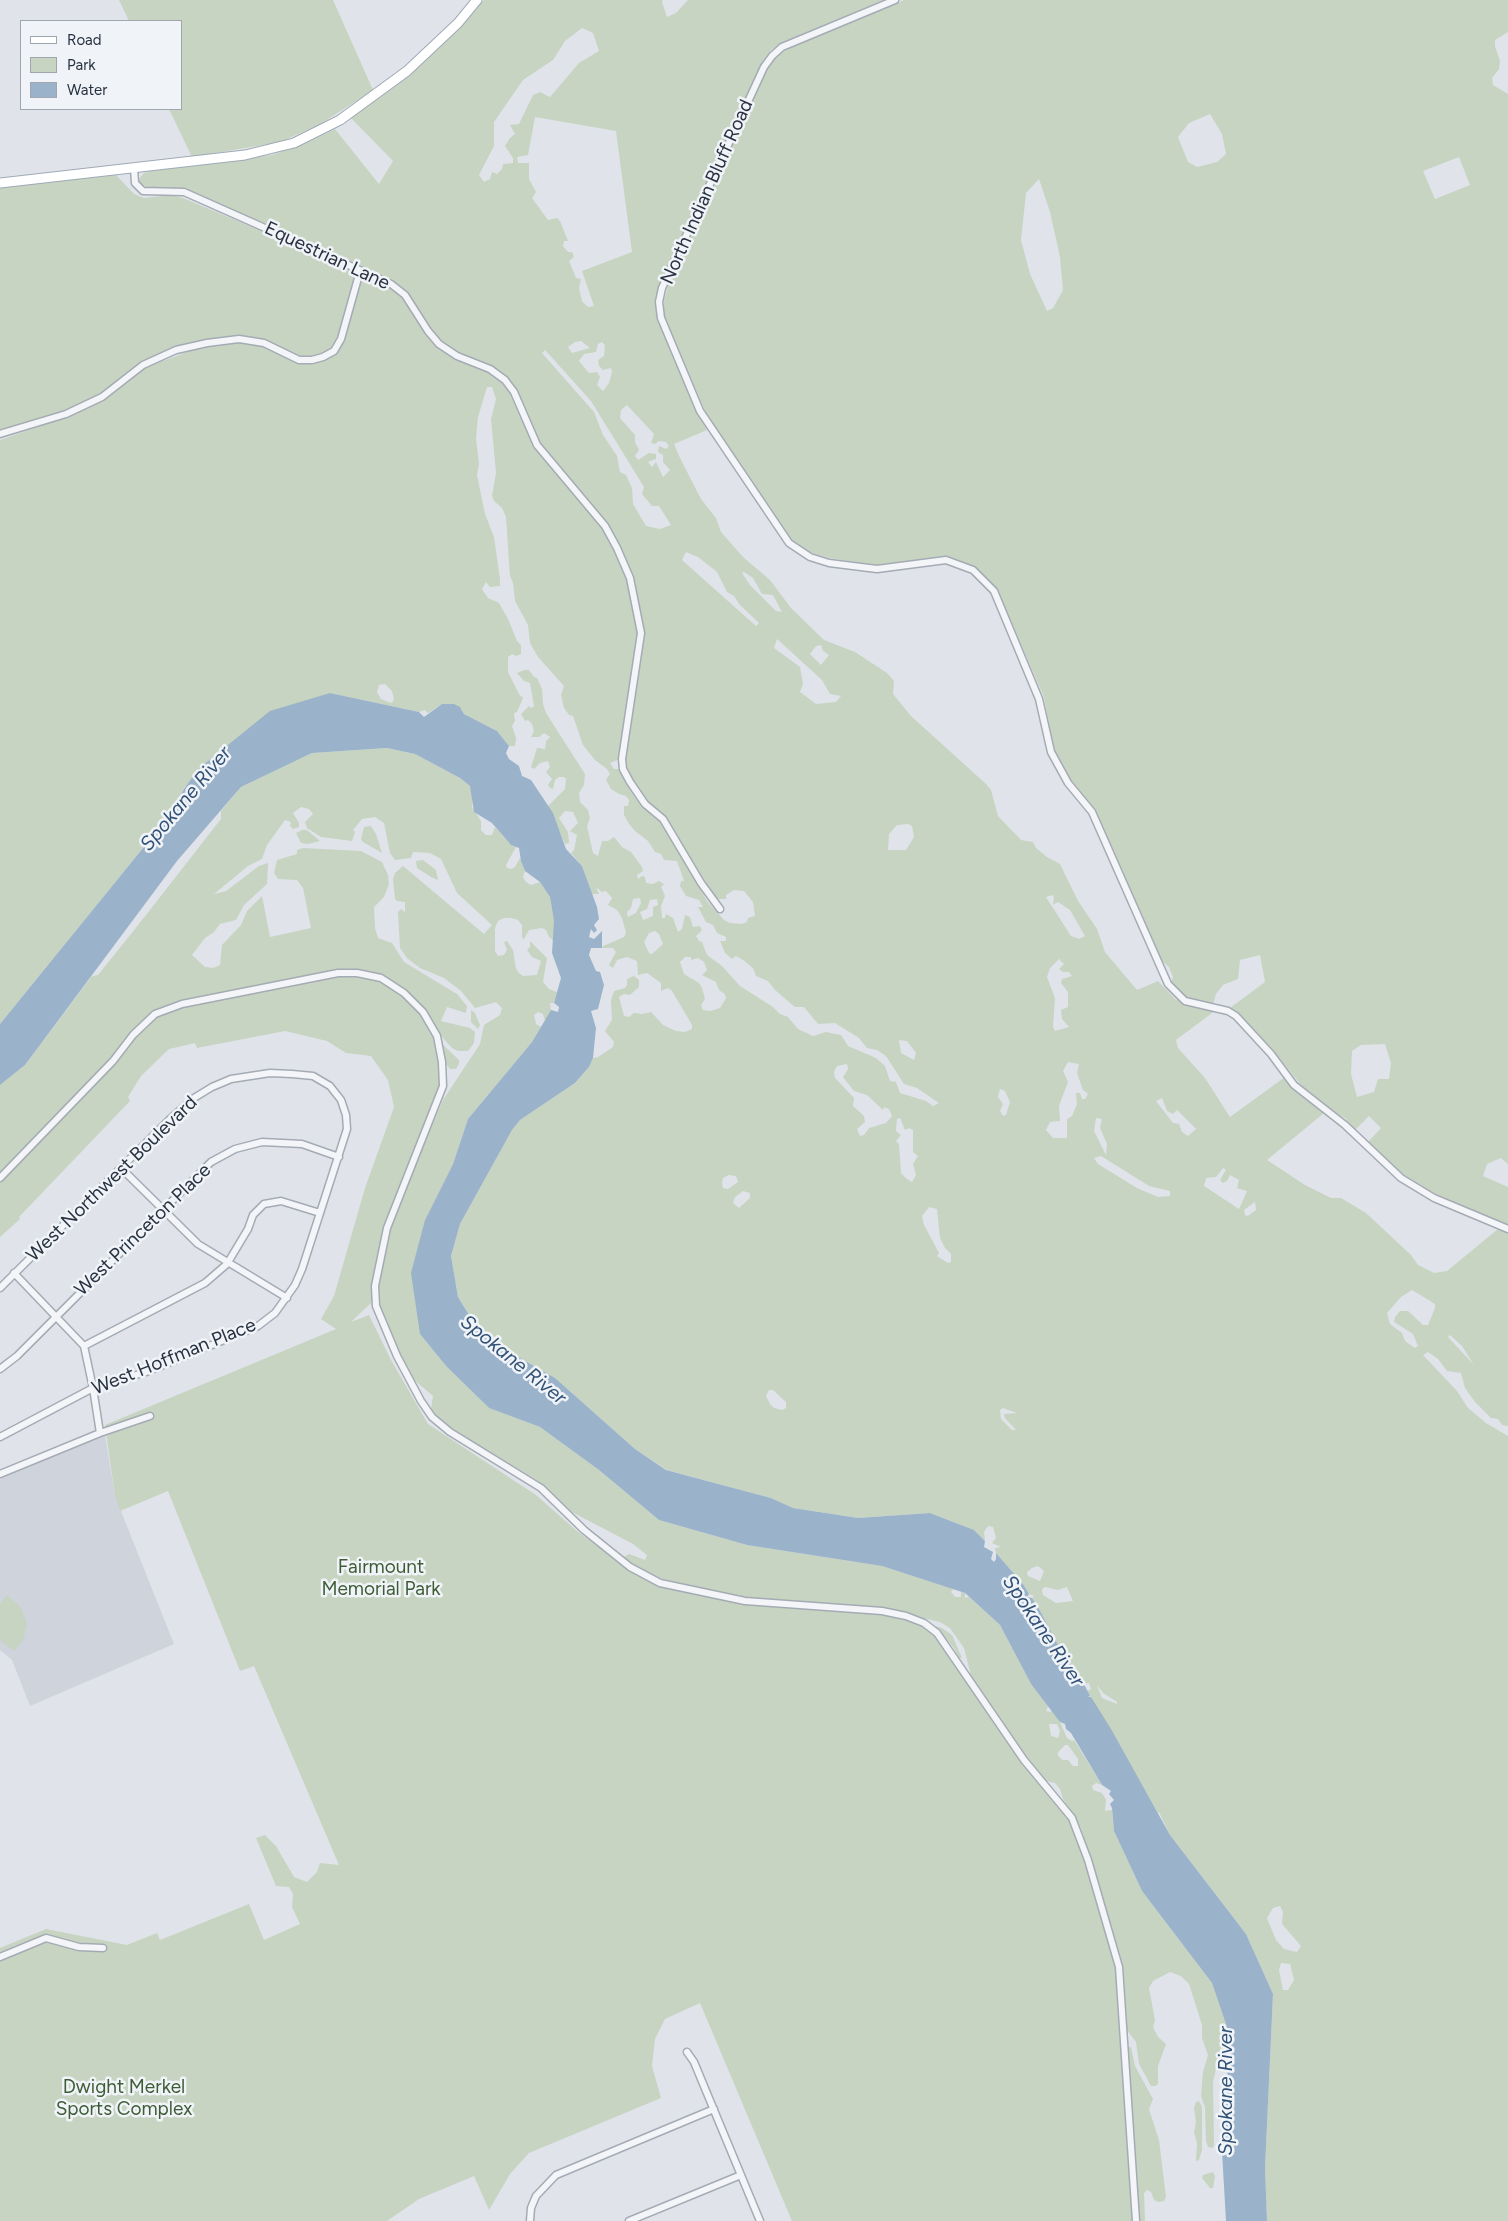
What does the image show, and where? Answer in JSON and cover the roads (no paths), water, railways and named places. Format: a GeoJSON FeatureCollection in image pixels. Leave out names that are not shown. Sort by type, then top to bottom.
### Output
{"type":"FeatureCollection","features":[{"type":"Feature","properties":{"kind":"main road"},"geometry":{"type":"LineString","coordinates":[[0,183],[245,155],[294,143],[340,120],[407,71],[458,23],[478,0]]}},
{"type":"Feature","properties":{"kind":"street","name":"North Indian Bluff Road"},"geometry":{"type":"LineString","coordinates":[[895,0],[782,47],[764,67],[662,288],[659,302],[661,318],[700,411],[789,543],[810,557],[829,563],[877,569],[946,560],[973,570],[994,591],[1040,698],[1050,752],[1068,783],[1092,812],[1168,984],[1185,1001],[1228,1011],[1236,1016],[1271,1054],[1294,1085],[1345,1125],[1401,1178],[1434,1198],[1508,1229]]}},
{"type":"Feature","properties":{"kind":"street","name":"Equestrian Lane"},"geometry":{"type":"LineString","coordinates":[[134,168],[135,183],[143,191],[184,192],[391,284],[405,295],[428,331],[439,344],[457,356],[490,369],[505,380],[514,392],[537,445],[605,526],[618,548],[630,578],[641,633],[622,759],[623,769],[645,804],[663,819],[701,883],[720,908]]}},
{"type":"Feature","properties":{"kind":"street"},"geometry":{"type":"LineString","coordinates":[[0,434],[66,414],[102,397],[143,365],[176,350],[239,338],[264,343],[299,360],[312,360],[323,357],[334,351],[341,339],[360,271]]}},
{"type":"Feature","properties":{"kind":"street"},"geometry":{"type":"LineString","coordinates":[[0,1178],[113,1061],[133,1035],[155,1014],[182,1004],[338,973],[357,973],[381,978],[404,993],[423,1012],[437,1036],[442,1062],[443,1086],[387,1228],[375,1286],[376,1306],[397,1356],[421,1401],[432,1417],[450,1432],[541,1488],[584,1530],[622,1561],[660,1582],[744,1601],[882,1611],[906,1616],[924,1623],[937,1634],[1024,1760],[1072,1818],[1088,1860],[1120,1967],[1136,2221]]}},
{"type":"Feature","properties":{"kind":"street","name":"West Northwest Boulevard"},"geometry":{"type":"LineString","coordinates":[[0,1288],[194,1098],[231,1079],[270,1073],[313,1076],[330,1086],[341,1100],[346,1115],[347,1129],[339,1157]]}},
{"type":"Feature","properties":{"kind":"street","name":"West Princeton Place"},"geometry":{"type":"LineString","coordinates":[[0,1369],[17,1356],[211,1162],[235,1149],[262,1142],[288,1142],[339,1157]]}},
{"type":"Feature","properties":{"kind":"street","name":"West Hoffman Place"},"geometry":{"type":"LineString","coordinates":[[0,1437],[94,1388],[146,1372],[258,1326],[275,1313],[287,1298],[302,1269],[339,1157]]}},
{"type":"Feature","properties":{"kind":"street"},"geometry":{"type":"LineString","coordinates":[[122,1169],[198,1244],[227,1264],[287,1298]]}},
{"type":"Feature","properties":{"kind":"street"},"geometry":{"type":"LineString","coordinates":[[84,1346],[205,1283],[227,1264],[248,1229],[253,1215],[264,1204],[281,1201],[320,1213]]}},
{"type":"Feature","properties":{"kind":"street"},"geometry":{"type":"LineString","coordinates":[[14,1274],[84,1346],[94,1388],[100,1433]]}},
{"type":"Feature","properties":{"kind":"street"},"geometry":{"type":"LineString","coordinates":[[0,1474],[100,1433],[150,1416]]}},
{"type":"Feature","properties":{"kind":"street"},"geometry":{"type":"LineString","coordinates":[[0,1957],[46,1938],[87,1948],[103,1948]]}},
{"type":"Feature","properties":{"kind":"street"},"geometry":{"type":"LineString","coordinates":[[687,2052],[694,2062],[760,2221]]}},
{"type":"Feature","properties":{"kind":"street"},"geometry":{"type":"LineString","coordinates":[[530,2221],[531,2208],[536,2196],[556,2175],[714,2109]]}},
{"type":"Feature","properties":{"kind":"street"},"geometry":{"type":"LineString","coordinates":[[629,2221],[741,2175]]}},
{"type":"Feature","properties":{"kind":"water","name":"Spokane River"},"geometry":{"type":"Polygon","coordinates":[[[330,693],[419,712],[424,717],[442,704],[454,704],[460,707],[464,714],[497,731],[509,746],[506,753],[509,759],[519,766],[522,776],[531,780],[553,813],[566,849],[582,866],[597,907],[599,919],[594,925],[597,930],[594,933],[591,929],[589,937],[594,939],[602,931],[602,948],[591,948],[589,955],[596,971],[600,972],[604,985],[598,1009],[591,1011],[596,1028],[593,1058],[589,1067],[575,1083],[520,1120],[512,1130],[460,1224],[451,1256],[458,1297],[482,1336],[555,1378],[635,1449],[666,1470],[771,1498],[793,1508],[858,1518],[930,1513],[974,1530],[985,1541],[984,1547],[993,1552],[991,1559],[994,1562],[996,1553],[1023,1584],[1029,1594],[1027,1597],[1032,1598],[1039,1609],[1057,1643],[1078,1675],[1074,1677],[1074,1680],[1085,1686],[1090,1696],[1088,1697],[1091,1697],[1111,1729],[1170,1835],[1246,1934],[1273,1994],[1265,2168],[1267,2221],[1226,2221],[1222,2152],[1230,2036],[1212,1983],[1142,1891],[1114,1831],[1110,1804],[1114,1800],[1109,1794],[1111,1791],[1102,1785],[1071,1733],[1066,1729],[1065,1724],[1060,1722],[1031,1684],[1000,1625],[965,1593],[882,1566],[747,1545],[659,1520],[599,1470],[540,1427],[489,1408],[446,1366],[420,1334],[411,1273],[425,1220],[453,1164],[468,1119],[532,1042],[551,1010],[558,1012],[559,1007],[554,1003],[561,978],[552,953],[554,921],[550,897],[540,882],[525,871],[519,848],[511,845],[492,823],[474,812],[470,786],[460,778],[415,754],[387,748],[312,753],[241,787],[177,861],[25,1065],[0,1085],[0,1024],[152,837],[197,770],[270,711],[330,693]]]}},
{"type":"Feature","properties":{"kind":"park label","name":"Fairmount Memorial Park"},"geometry":{"type":"Point","coordinates":[381,1578]}},
{"type":"Feature","properties":{"kind":"park label","name":"Dwight Merkel Sports Complex"},"geometry":{"type":"Point","coordinates":[124,2098]}}]}
